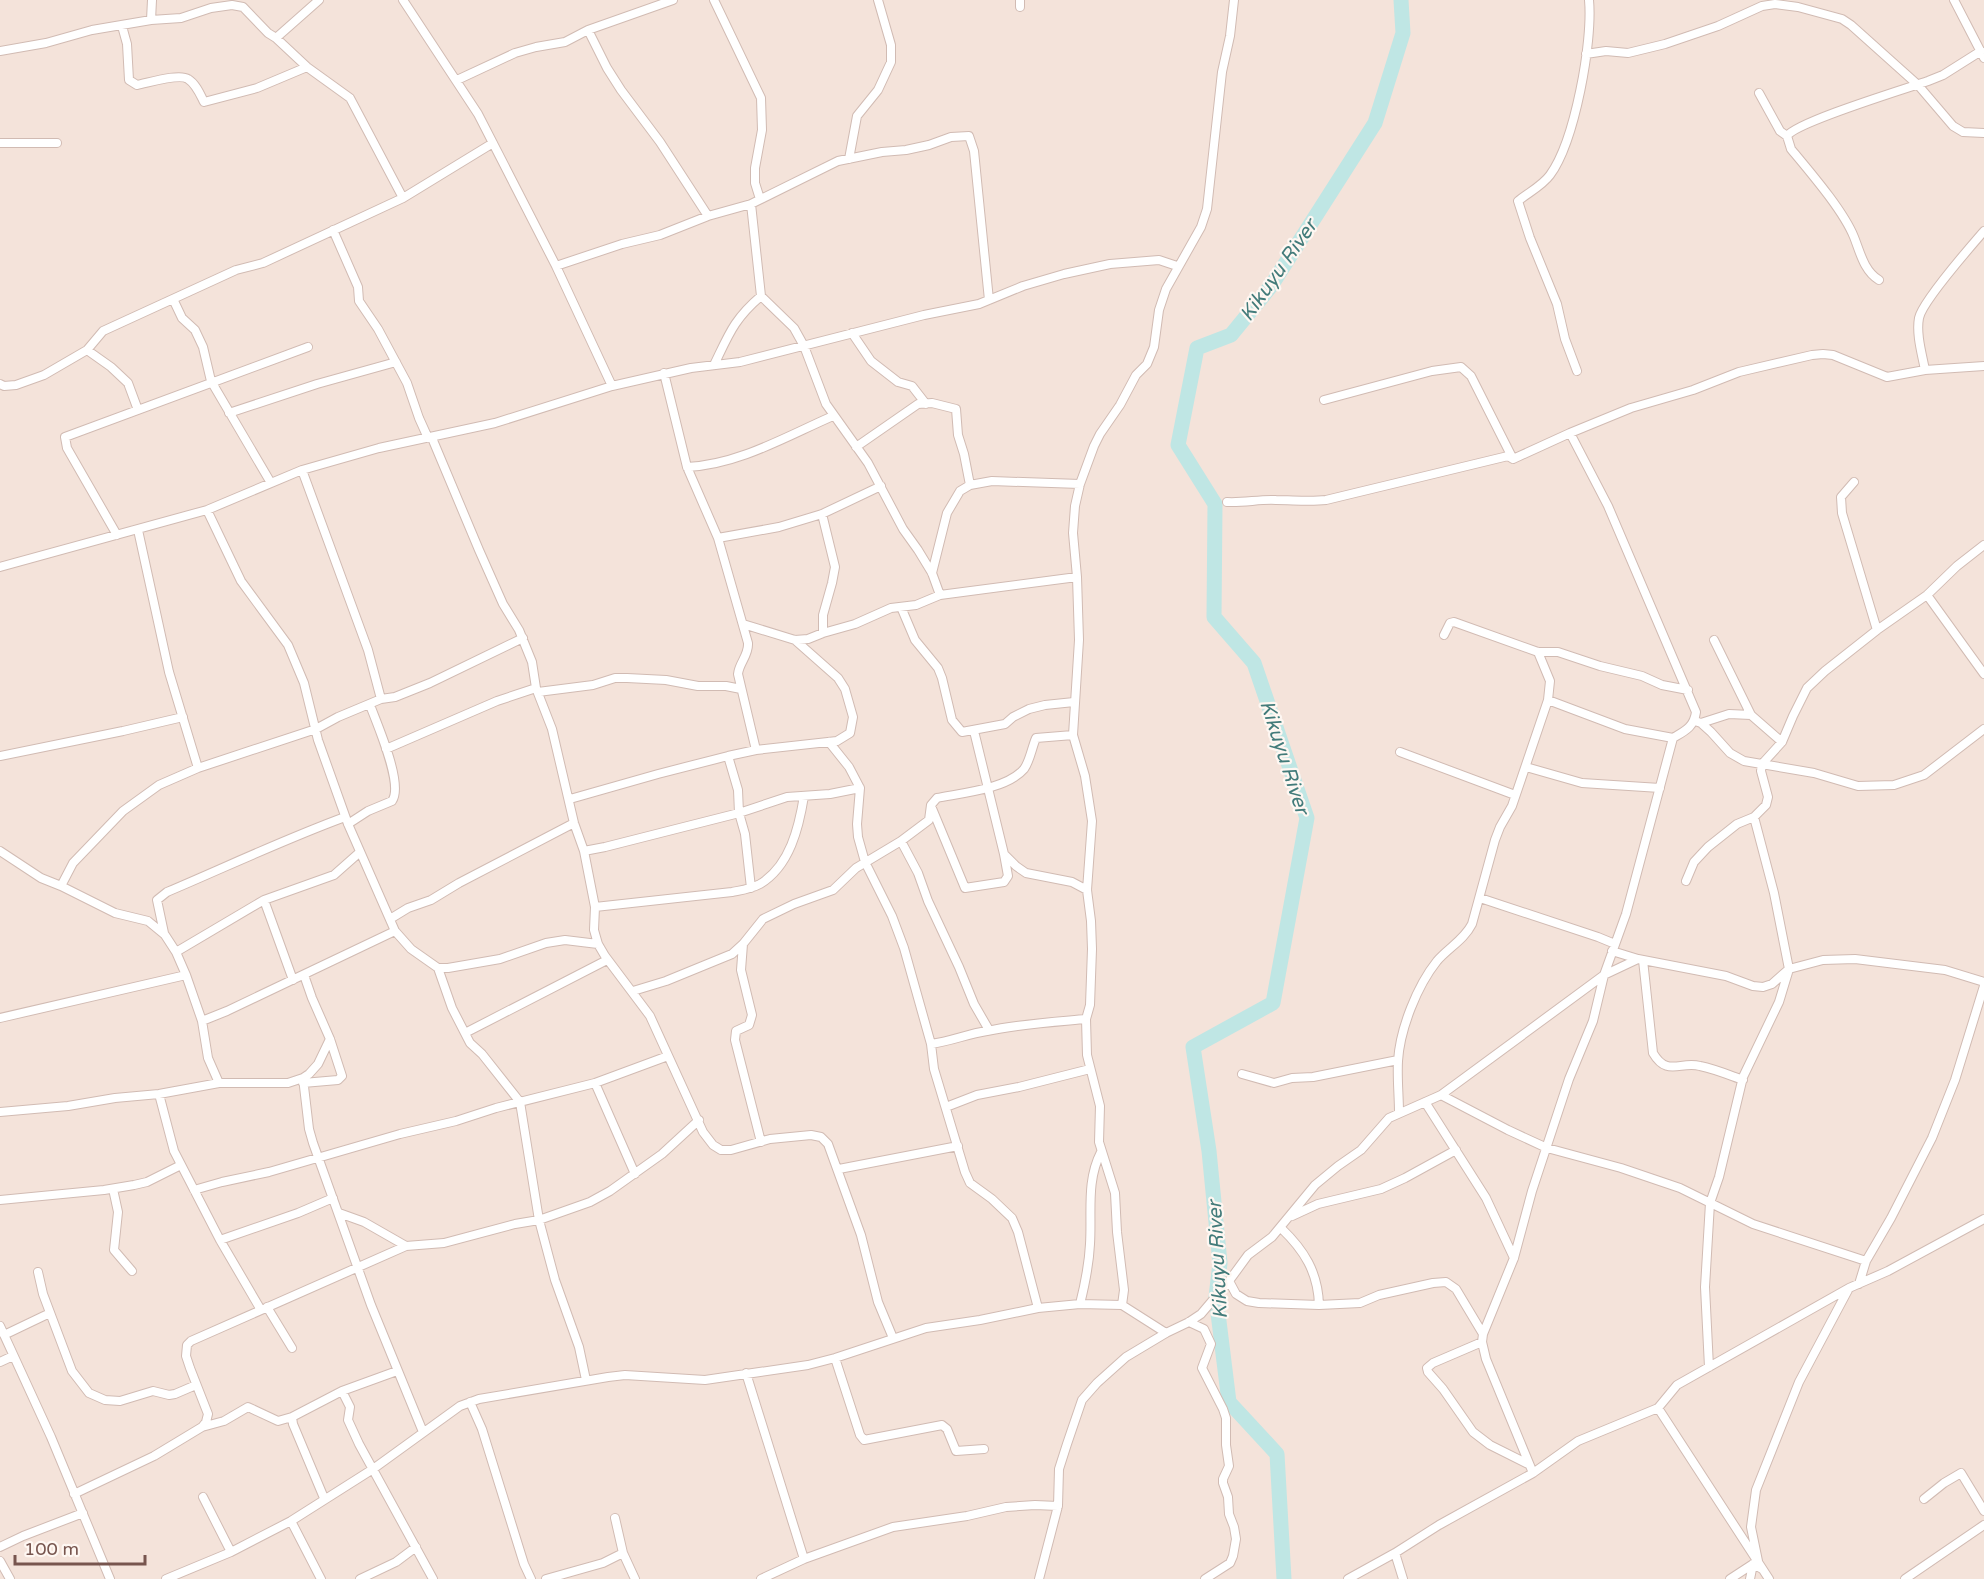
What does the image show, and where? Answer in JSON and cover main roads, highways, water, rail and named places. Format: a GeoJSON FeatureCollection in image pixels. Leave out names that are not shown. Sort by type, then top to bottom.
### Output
{"type":"FeatureCollection","features":[{"type":"Feature","properties":{"kind":"waterway","name":"Kikuyu River"},"geometry":{"type":"LineString","coordinates":[[1284,1579],[1277,1454],[1229,1402],[1216,1297],[1220,1263],[1209,1151],[1193,1047],[1273,1003],[1307,818],[1254,663],[1214,617],[1215,504],[1178,445],[1197,348],[1231,335],[1271,286],[1375,123],[1403,33],[1401,0]]}}]}
